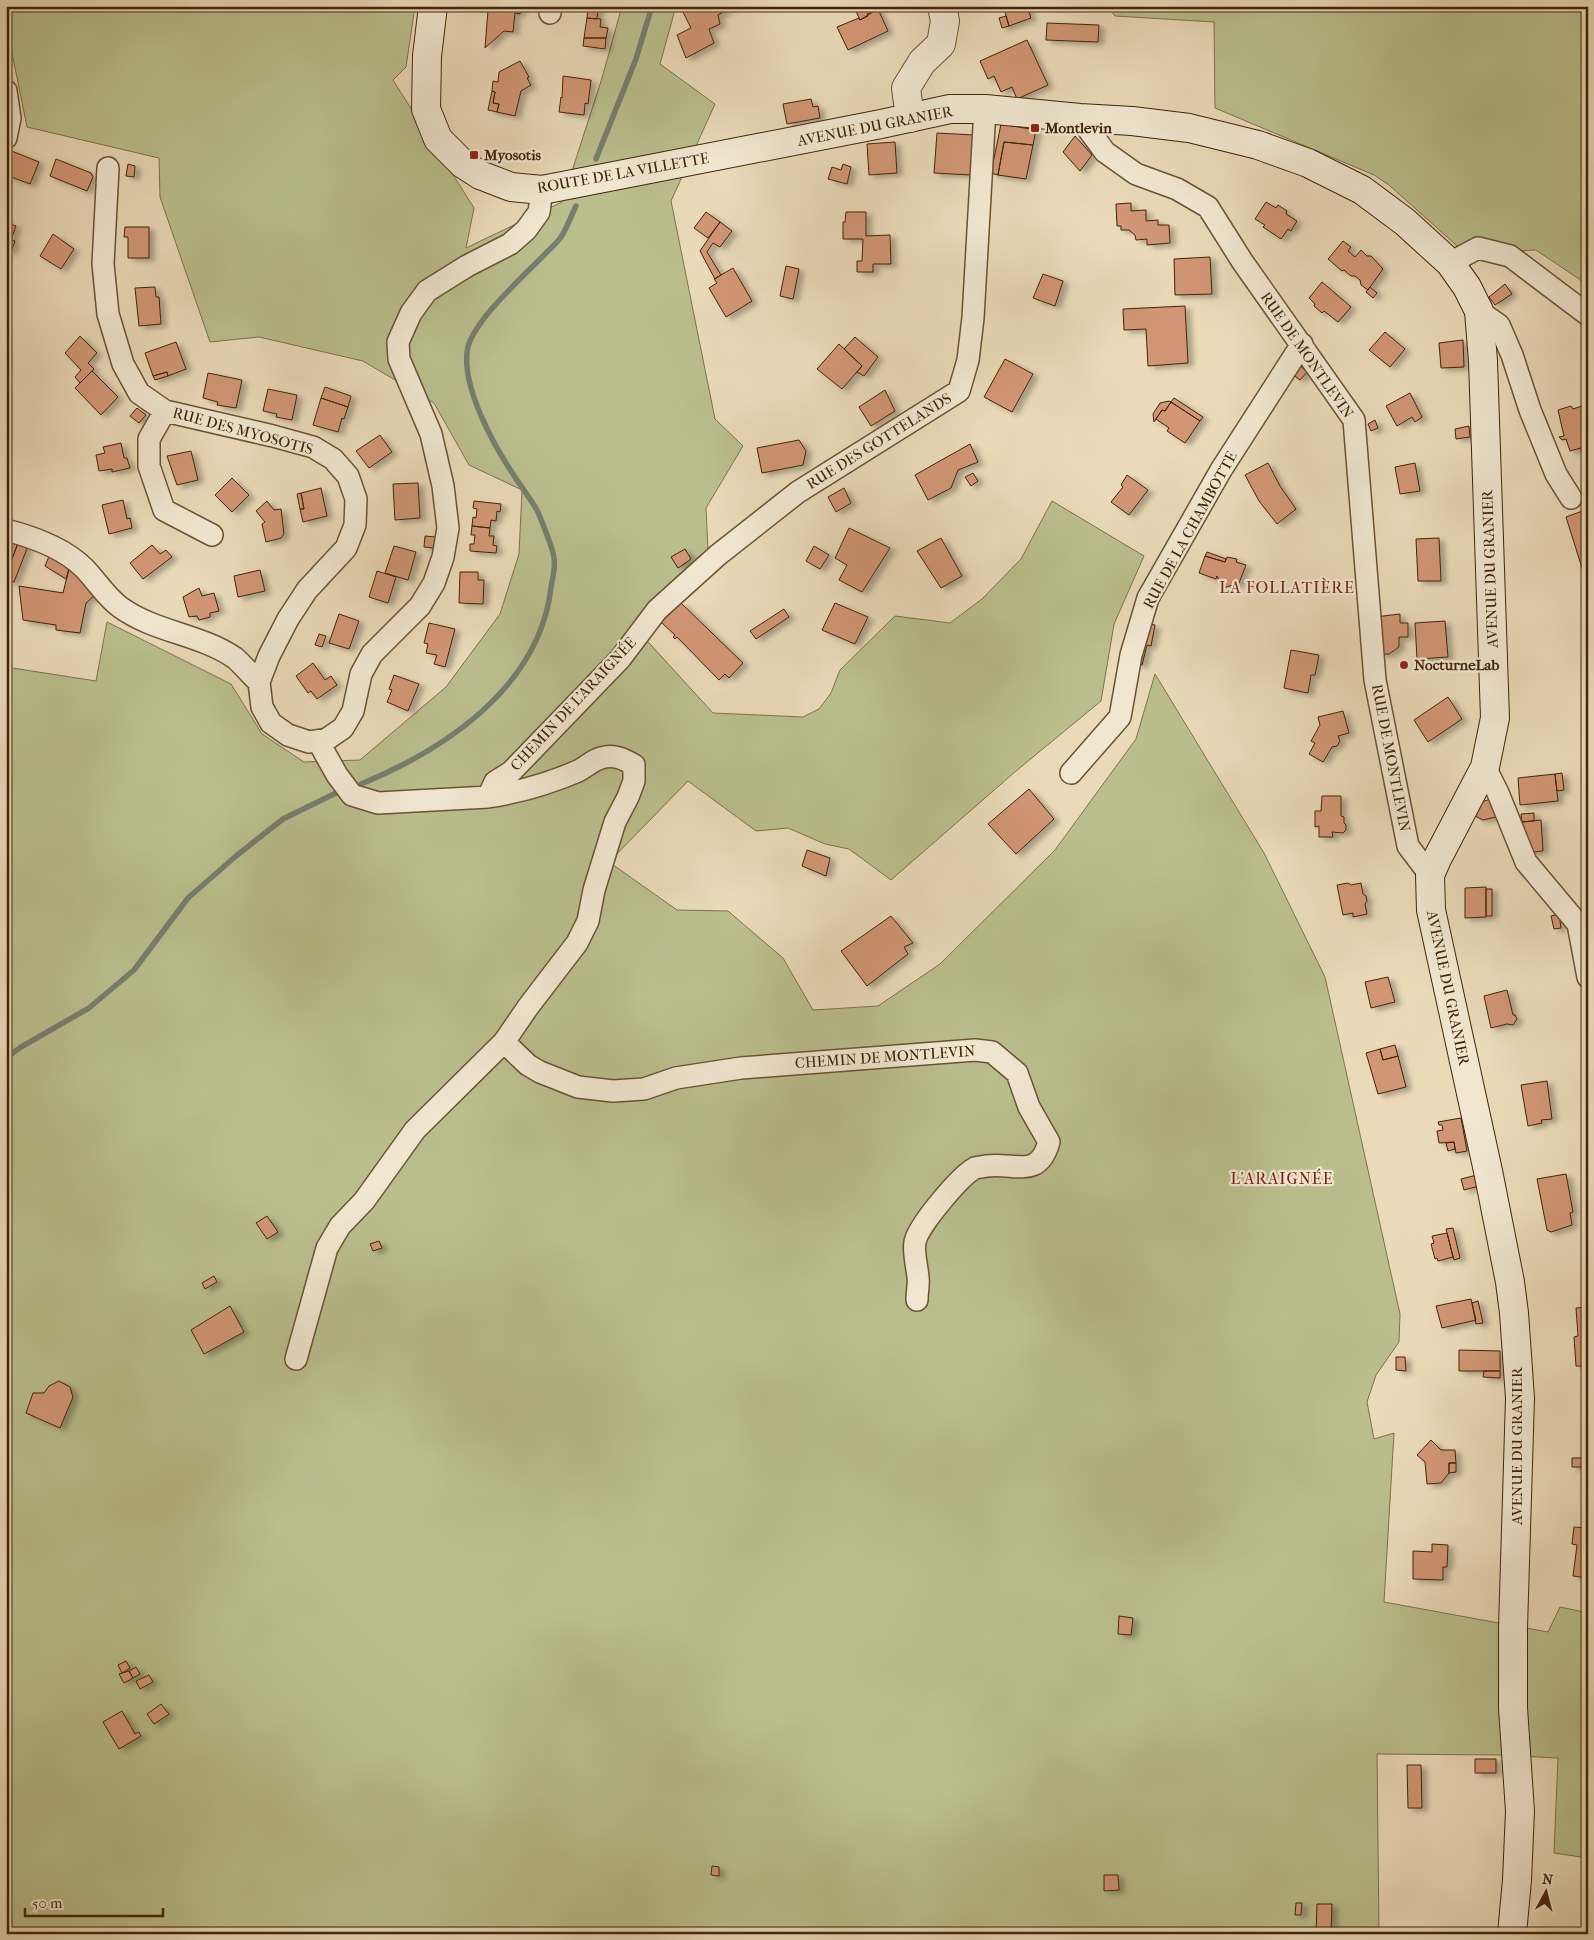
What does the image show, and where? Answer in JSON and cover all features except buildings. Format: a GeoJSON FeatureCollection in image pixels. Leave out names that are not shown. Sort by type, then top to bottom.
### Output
{"type":"FeatureCollection","features":[{"type":"Feature","properties":{"kind":"main road","name":"ROUTE DE LA VILLETTE"},"geometry":{"type":"LineString","coordinates":[[433,6],[427,56],[426,109],[438,139],[463,164],[480,175],[511,187],[542,190],[750,151]]}},
{"type":"Feature","properties":{"kind":"main road"},"geometry":{"type":"LineString","coordinates":[[910,118],[906,88],[922,62],[941,44],[945,21],[942,6]]}},
{"type":"Feature","properties":{"kind":"main road","name":"AVENUE DU GRANIER"},"geometry":{"type":"LineString","coordinates":[[750,151],[950,109],[985,109],[1132,121],[1190,128],[1258,144],[1308,163],[1362,190],[1405,222],[1450,263],[1467,287],[1479,311],[1483,361],[1495,718],[1485,767],[1430,875],[1431,910],[1488,1171],[1514,1313],[1520,1398],[1513,1628],[1513,1708],[1520,1811],[1512,1934]]}},
{"type":"Feature","properties":{"kind":"street"},"geometry":{"type":"LineString","coordinates":[[6,91],[10,118],[6,138]]}},
{"type":"Feature","properties":{"kind":"street","name":"RUE DES GOTTELANDS"},"geometry":{"type":"LineString","coordinates":[[718,555],[798,492],[959,391],[968,360],[973,318],[985,109]]}},
{"type":"Feature","properties":{"kind":"street","name":"RUE DE MONTLEVIN"},"geometry":{"type":"LineString","coordinates":[[1080,118],[1105,152],[1136,174],[1177,188],[1208,207],[1242,261],[1354,420],[1375,680],[1408,846],[1430,875]]}},
{"type":"Feature","properties":{"kind":"street","name":"RUE DES MYOSOTIS"},"geometry":{"type":"LineString","coordinates":[[108,168],[103,264],[108,314],[123,364],[139,393],[165,411],[313,447],[333,459],[348,476],[356,499],[355,525],[346,548],[307,590],[293,611],[269,656],[259,682],[262,706],[271,723],[288,735],[309,742],[318,741]]}},
{"type":"Feature","properties":{"kind":"street"},"geometry":{"type":"LineString","coordinates":[[296,1359],[327,1248],[340,1226],[371,1194],[415,1130],[504,1042],[528,1007],[577,944],[588,921],[594,890],[615,822],[634,781],[634,765],[623,758],[614,756],[600,758],[580,770],[538,787],[488,797],[378,803],[352,794],[337,775],[318,741],[327,739],[342,728],[353,711],[361,674],[372,654],[420,606],[434,583],[443,557],[448,528],[443,486],[431,434],[399,360],[398,342],[411,313],[427,291],[468,266],[510,244],[526,230],[539,212],[542,190]]}},
{"type":"Feature","properties":{"kind":"street"},"geometry":{"type":"LineString","coordinates":[[1450,263],[1478,248],[1510,256],[1588,315]]}},
{"type":"Feature","properties":{"kind":"street"},"geometry":{"type":"LineString","coordinates":[[1479,311],[1499,325],[1556,474],[1571,498]]}},
{"type":"Feature","properties":{"kind":"street","name":"RUE DE LA CHAMBOTTE"},"geometry":{"type":"LineString","coordinates":[[1071,773],[1120,717],[1131,655],[1148,598],[1221,470],[1302,344]]}},
{"type":"Feature","properties":{"kind":"street"},"geometry":{"type":"LineString","coordinates":[[165,411],[149,439],[149,466],[164,510],[212,535]]}},
{"type":"Feature","properties":{"kind":"street"},"geometry":{"type":"LineString","coordinates":[[6,530],[30,536],[58,550],[83,566],[119,607],[147,623],[210,645],[235,658],[259,682]]}},
{"type":"Feature","properties":{"kind":"street","name":"CHEMIN DE L'ARAIGNÉE"},"geometry":{"type":"LineString","coordinates":[[488,797],[495,782],[511,772],[620,658],[657,610],[718,555]]}},
{"type":"Feature","properties":{"kind":"street"},"geometry":{"type":"LineString","coordinates":[[1485,767],[1498,793],[1526,862],[1578,924],[1588,977]]}},
{"type":"Feature","properties":{"kind":"street","name":"CHEMIN DE MONTLEVIN"},"geometry":{"type":"LineString","coordinates":[[504,1042],[528,1065],[540,1072],[578,1087],[613,1091],[644,1089],[676,1078],[741,1068],[975,1050],[992,1052],[1017,1073],[1029,1107],[1049,1142],[1041,1162],[1025,1168],[1000,1164],[975,1168],[952,1190],[926,1220],[915,1243],[918,1279],[916,1300]]}},
{"type":"Feature","properties":{"kind":"green space"},"geometry":{"type":"Polygon","coordinates":[[[6,6],[415,6],[406,67],[393,80],[474,208],[466,248],[562,202],[602,78],[622,6],[676,6],[660,64],[715,104],[671,201],[715,419],[743,446],[706,508],[708,550],[663,590],[640,633],[713,713],[803,717],[819,709],[831,693],[840,670],[895,616],[950,623],[982,599],[1021,559],[1052,501],[1144,556],[1114,624],[1101,701],[1016,771],[891,880],[849,849],[825,844],[788,828],[756,831],[688,781],[609,862],[677,910],[728,911],[783,958],[813,1010],[878,1006],[940,964],[1055,850],[1136,739],[1155,674],[1264,853],[1325,977],[1400,1314],[1399,1342],[1376,1375],[1367,1402],[1374,1439],[1394,1433],[1384,1602],[1548,1632],[1560,1607],[1588,1613],[1588,1858],[1554,1853],[1558,1758],[1498,1755],[1377,1754],[1379,1934],[6,1934],[6,667],[96,681],[107,622],[231,684],[262,734],[304,762],[360,760],[446,687],[500,614],[519,554],[522,490],[469,465],[434,403],[363,361],[259,337],[210,342],[160,197],[159,158],[27,127],[6,23],[6,6]]]}},
{"type":"Feature","properties":{"kind":"green space"},"geometry":{"type":"Polygon","coordinates":[[[1107,6],[1588,6],[1588,285],[1536,250],[1465,253],[1389,185],[1374,175],[1215,108],[1214,22],[1115,16],[1107,6]]]}},
{"type":"Feature","properties":{"kind":"waterway"},"geometry":{"type":"LineString","coordinates":[[596,159],[636,59],[652,6]]}},
{"type":"Feature","properties":{"kind":"waterway"},"geometry":{"type":"LineString","coordinates":[[361,784],[425,753],[455,733],[483,710],[508,684],[528,655],[543,623],[554,569],[552,548],[538,512],[505,462],[481,416],[470,382],[467,352],[470,340],[499,300],[559,239],[576,206]]}},
{"type":"Feature","properties":{"kind":"waterway"},"geometry":{"type":"LineString","coordinates":[[6,1058],[21,1047],[89,1008],[134,970],[188,898],[236,856],[283,819],[338,792]]}},
{"type":"Feature","properties":{"kind":"place","name":"Montlevin"},"geometry":{"type":"Point","coordinates":[1035,128]}},
{"type":"Feature","properties":{"kind":"place","name":"Myosotis"},"geometry":{"type":"Point","coordinates":[474,155]}},
{"type":"Feature","properties":{"kind":"place","name":"NocturneLab"},"geometry":{"type":"Point","coordinates":[1404,665]}},
{"type":"Feature","properties":{"kind":"district","name":"LA FOLLATIÈRE"},"geometry":{"type":"Point","coordinates":[1287,587]}},
{"type":"Feature","properties":{"kind":"district","name":"L'ARAIGNÉE"},"geometry":{"type":"Point","coordinates":[1282,1178]}}]}
